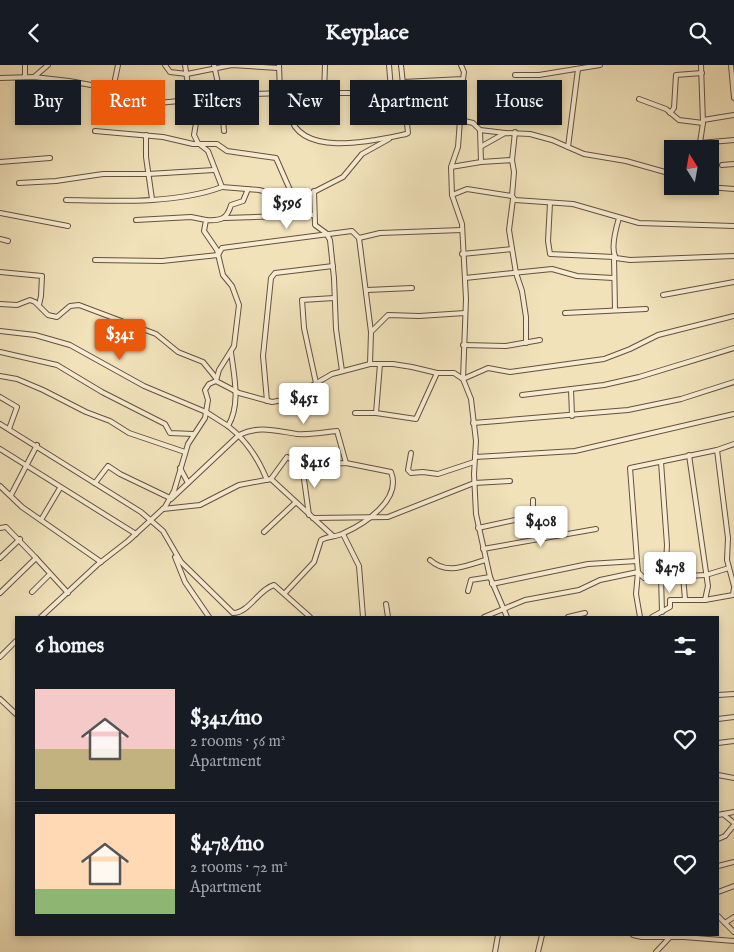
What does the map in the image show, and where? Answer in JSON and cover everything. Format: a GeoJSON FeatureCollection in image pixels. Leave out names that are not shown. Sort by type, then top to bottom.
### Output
{"type":"FeatureCollection","features":[{"type":"Feature","properties":{"kind":"street"},"geometry":{"type":"LineString","coordinates":[[25,65],[25,77]]}},
{"type":"Feature","properties":{"kind":"street"},"geometry":{"type":"LineString","coordinates":[[34,77],[48,65]]}},
{"type":"Feature","properties":{"kind":"street"},"geometry":{"type":"LineString","coordinates":[[115,80],[118,65]]}},
{"type":"Feature","properties":{"kind":"street"},"geometry":{"type":"LineString","coordinates":[[165,65],[170,72],[187,73],[232,65],[279,67],[280,80]]}},
{"type":"Feature","properties":{"kind":"street"},"geometry":{"type":"LineString","coordinates":[[185,65],[188,80]]}},
{"type":"Feature","properties":{"kind":"street"},"geometry":{"type":"LineString","coordinates":[[324,80],[325,65]]}},
{"type":"Feature","properties":{"kind":"street"},"geometry":{"type":"LineString","coordinates":[[389,65],[390,80]]}},
{"type":"Feature","properties":{"kind":"street"},"geometry":{"type":"LineString","coordinates":[[401,65],[403,80]]}},
{"type":"Feature","properties":{"kind":"street"},"geometry":{"type":"LineString","coordinates":[[451,80],[463,79],[464,72],[461,65]]}},
{"type":"Feature","properties":{"kind":"street"},"geometry":{"type":"LineString","coordinates":[[515,75],[539,75],[600,65]]}},
{"type":"Feature","properties":{"kind":"street"},"geometry":{"type":"LineString","coordinates":[[700,140],[703,121],[701,65]]}},
{"type":"Feature","properties":{"kind":"street"},"geometry":{"type":"LineString","coordinates":[[731,65],[734,98]]}},
{"type":"Feature","properties":{"kind":"street"},"geometry":{"type":"LineString","coordinates":[[214,67],[217,80]]}},
{"type":"Feature","properties":{"kind":"street"},"geometry":{"type":"LineString","coordinates":[[568,147],[578,69]]}},
{"type":"Feature","properties":{"kind":"street"},"geometry":{"type":"LineString","coordinates":[[670,113],[674,108],[676,75],[702,73]]}},
{"type":"Feature","properties":{"kind":"street"},"geometry":{"type":"LineString","coordinates":[[0,78],[34,77],[91,86]]}},
{"type":"Feature","properties":{"kind":"street"},"geometry":{"type":"LineString","coordinates":[[639,99],[666,109],[679,120],[703,121],[734,115]]}},
{"type":"Feature","properties":{"kind":"street"},"geometry":{"type":"LineString","coordinates":[[481,162],[480,130],[473,123],[460,120],[458,147],[451,167],[452,195],[462,230],[465,279],[463,379],[471,399],[475,459],[474,483],[478,528],[492,584],[504,607],[506,616]]}},
{"type":"Feature","properties":{"kind":"street"},"geometry":{"type":"LineString","coordinates":[[196,125],[194,135],[200,145],[208,151],[222,187]]}},
{"type":"Feature","properties":{"kind":"street"},"geometry":{"type":"LineString","coordinates":[[224,125],[224,131]]}},
{"type":"Feature","properties":{"kind":"street"},"geometry":{"type":"LineString","coordinates":[[294,125],[315,140],[326,143],[357,143],[408,133],[408,125]]}},
{"type":"Feature","properties":{"kind":"street"},"geometry":{"type":"LineString","coordinates":[[480,130],[505,133],[515,132],[552,140],[584,154],[626,161],[664,172]]}},
{"type":"Feature","properties":{"kind":"street"},"geometry":{"type":"LineString","coordinates":[[95,131],[146,135],[200,145],[217,144],[227,151],[276,158],[294,199]]}},
{"type":"Feature","properties":{"kind":"street"},"geometry":{"type":"LineString","coordinates":[[515,132],[512,160],[514,172],[510,229],[516,273],[522,291],[526,343]]}},
{"type":"Feature","properties":{"kind":"street"},"geometry":{"type":"LineString","coordinates":[[482,146],[505,133]]}},
{"type":"Feature","properties":{"kind":"street"},"geometry":{"type":"LineString","coordinates":[[146,135],[148,174],[152,199]]}},
{"type":"Feature","properties":{"kind":"street"},"geometry":{"type":"LineString","coordinates":[[66,201],[152,199],[204,193],[222,187],[248,189],[294,199],[302,198],[343,177],[362,154],[391,137]]}},
{"type":"Feature","properties":{"kind":"street"},"geometry":{"type":"LineString","coordinates":[[719,142],[734,141]]}},
{"type":"Feature","properties":{"kind":"street"},"geometry":{"type":"LineString","coordinates":[[0,162],[50,158]]}},
{"type":"Feature","properties":{"kind":"street"},"geometry":{"type":"LineString","coordinates":[[451,167],[481,162],[512,160]]}},
{"type":"Feature","properties":{"kind":"street"},"geometry":{"type":"LineString","coordinates":[[722,165],[734,164]]}},
{"type":"Feature","properties":{"kind":"street"},"geometry":{"type":"LineString","coordinates":[[19,183],[56,181],[103,174],[148,174],[214,170]]}},
{"type":"Feature","properties":{"kind":"street"},"geometry":{"type":"LineString","coordinates":[[719,188],[734,189]]}},
{"type":"Feature","properties":{"kind":"street"},"geometry":{"type":"LineString","coordinates":[[224,218],[228,214],[231,205],[243,201],[248,189]]}},
{"type":"Feature","properties":{"kind":"street"},"geometry":{"type":"LineString","coordinates":[[452,195],[467,189],[572,205],[639,223],[734,226]]}},
{"type":"Feature","properties":{"kind":"street"},"geometry":{"type":"LineString","coordinates":[[314,191],[316,207],[313,215],[316,225],[326,233],[330,240],[342,371]]}},
{"type":"Feature","properties":{"kind":"street"},"geometry":{"type":"LineString","coordinates":[[550,203],[550,254],[614,257],[630,260],[734,256]]}},
{"type":"Feature","properties":{"kind":"street"},"geometry":{"type":"LineString","coordinates":[[0,213],[68,226]]}},
{"type":"Feature","properties":{"kind":"street"},"geometry":{"type":"LineString","coordinates":[[136,220],[190,217],[206,221],[224,218],[313,215]]}},
{"type":"Feature","properties":{"kind":"street"},"geometry":{"type":"LineString","coordinates":[[616,311],[613,278],[615,235],[619,217]]}},
{"type":"Feature","properties":{"kind":"street"},"geometry":{"type":"LineString","coordinates":[[169,500],[184,452],[206,412],[208,395],[205,390],[216,380],[218,371],[231,352],[235,341],[239,305],[232,286],[223,275],[212,240],[204,231],[206,221]]}},
{"type":"Feature","properties":{"kind":"street"},"geometry":{"type":"LineString","coordinates":[[49,230],[50,224]]}},
{"type":"Feature","properties":{"kind":"street"},"geometry":{"type":"LineString","coordinates":[[218,255],[222,248],[347,230],[352,231],[359,238],[371,316],[370,364]]}},
{"type":"Feature","properties":{"kind":"street"},"geometry":{"type":"LineString","coordinates":[[359,238],[380,233],[462,230]]}},
{"type":"Feature","properties":{"kind":"street"},"geometry":{"type":"LineString","coordinates":[[0,239],[8,241]]}},
{"type":"Feature","properties":{"kind":"street"},"geometry":{"type":"LineString","coordinates":[[462,254],[512,249]]}},
{"type":"Feature","properties":{"kind":"street"},"geometry":{"type":"LineString","coordinates":[[95,260],[162,261],[218,255]]}},
{"type":"Feature","properties":{"kind":"street"},"geometry":{"type":"LineString","coordinates":[[266,401],[263,356],[271,278],[275,273],[333,266]]}},
{"type":"Feature","properties":{"kind":"street"},"geometry":{"type":"LineString","coordinates":[[465,279],[552,269],[577,276],[613,278]]}},
{"type":"Feature","properties":{"kind":"street"},"geometry":{"type":"LineString","coordinates":[[0,272],[42,274],[41,296],[38,305]]}},
{"type":"Feature","properties":{"kind":"street"},"geometry":{"type":"LineString","coordinates":[[663,295],[734,282]]}},
{"type":"Feature","properties":{"kind":"street"},"geometry":{"type":"LineString","coordinates":[[367,291],[412,288]]}},
{"type":"Feature","properties":{"kind":"street"},"geometry":{"type":"LineString","coordinates":[[316,383],[304,328],[302,300],[334,297]]}},
{"type":"Feature","properties":{"kind":"street"},"geometry":{"type":"LineString","coordinates":[[0,304],[17,305],[30,300],[48,315],[56,317],[70,306],[79,305],[156,334],[178,352],[203,362],[216,380],[235,392],[266,401],[300,397],[316,383],[332,374],[370,364],[394,364],[436,373],[454,373],[463,379]]}},
{"type":"Feature","properties":{"kind":"street"},"geometry":{"type":"LineString","coordinates":[[565,313],[646,309]]}},
{"type":"Feature","properties":{"kind":"street"},"geometry":{"type":"LineString","coordinates":[[371,316],[385,317],[398,314],[419,316],[465,313]]}},
{"type":"Feature","properties":{"kind":"street"},"geometry":{"type":"LineString","coordinates":[[463,379],[488,368],[510,372],[526,371],[604,359],[658,335],[734,316]]}},
{"type":"Feature","properties":{"kind":"street"},"geometry":{"type":"LineString","coordinates":[[371,332],[385,317]]}},
{"type":"Feature","properties":{"kind":"street"},"geometry":{"type":"LineString","coordinates":[[0,331],[34,335],[70,345],[144,385],[206,412],[239,435],[260,462],[269,479],[333,536]]}},
{"type":"Feature","properties":{"kind":"street"},"geometry":{"type":"LineString","coordinates":[[463,345],[506,346],[540,341]]}},
{"type":"Feature","properties":{"kind":"street"},"geometry":{"type":"LineString","coordinates":[[522,395],[571,389],[639,377],[734,348]]}},
{"type":"Feature","properties":{"kind":"street"},"geometry":{"type":"LineString","coordinates":[[0,352],[57,365],[102,392],[165,423],[170,433],[193,434]]}},
{"type":"Feature","properties":{"kind":"street"},"geometry":{"type":"LineString","coordinates":[[228,426],[232,420],[235,392],[231,352]]}},
{"type":"Feature","properties":{"kind":"street"},"geometry":{"type":"LineString","coordinates":[[376,413],[380,365]]}},
{"type":"Feature","properties":{"kind":"street"},"geometry":{"type":"LineString","coordinates":[[355,413],[376,413],[416,419],[436,373]]}},
{"type":"Feature","properties":{"kind":"street"},"geometry":{"type":"LineString","coordinates":[[0,377],[18,379],[86,412],[110,421],[129,433],[184,452]]}},
{"type":"Feature","properties":{"kind":"street"},"geometry":{"type":"LineString","coordinates":[[473,423],[572,416],[628,409],[681,399],[734,382]]}},
{"type":"Feature","properties":{"kind":"street"},"geometry":{"type":"LineString","coordinates":[[571,389],[572,416]]}},
{"type":"Feature","properties":{"kind":"street"},"geometry":{"type":"LineString","coordinates":[[0,397],[17,407],[9,429]]}},
{"type":"Feature","properties":{"kind":"street"},"geometry":{"type":"LineString","coordinates":[[412,453],[407,466],[411,473],[438,474],[475,459],[575,451],[734,414]]}},
{"type":"Feature","properties":{"kind":"street"},"geometry":{"type":"LineString","coordinates":[[1,426],[37,445],[95,483],[130,503],[151,520],[167,537],[185,582],[208,616]]}},
{"type":"Feature","properties":{"kind":"street"},"geometry":{"type":"LineString","coordinates":[[42,616],[101,562],[136,534],[163,509],[169,500],[239,435],[250,429],[276,429],[310,434],[337,431],[346,463]]}},
{"type":"Feature","properties":{"kind":"street"},"geometry":{"type":"LineString","coordinates":[[640,616],[636,594],[638,572],[629,470],[688,455],[717,450],[734,444]]}},
{"type":"Feature","properties":{"kind":"street"},"geometry":{"type":"LineString","coordinates":[[11,495],[37,445]]}},
{"type":"Feature","properties":{"kind":"street"},"geometry":{"type":"LineString","coordinates":[[0,449],[136,534]]}},
{"type":"Feature","properties":{"kind":"street"},"geometry":{"type":"LineString","coordinates":[[654,616],[670,607],[670,600],[705,600],[733,595],[734,587],[726,552],[728,538],[717,450]]}},
{"type":"Feature","properties":{"kind":"street"},"geometry":{"type":"LineString","coordinates":[[688,455],[708,586],[705,600]]}},
{"type":"Feature","properties":{"kind":"street"},"geometry":{"type":"LineString","coordinates":[[163,509],[200,505],[239,485],[269,479],[287,457],[302,465],[346,463],[390,472],[392,481],[387,500],[369,517],[343,534],[321,540],[310,567],[285,593]]}},
{"type":"Feature","properties":{"kind":"street"},"geometry":{"type":"LineString","coordinates":[[661,462],[667,545],[666,563],[669,577]]}},
{"type":"Feature","properties":{"kind":"street"},"geometry":{"type":"LineString","coordinates":[[302,465],[311,517]]}},
{"type":"Feature","properties":{"kind":"street"},"geometry":{"type":"LineString","coordinates":[[95,483],[108,466],[169,500]]}},
{"type":"Feature","properties":{"kind":"street"},"geometry":{"type":"LineString","coordinates":[[180,468],[188,483]]}},
{"type":"Feature","properties":{"kind":"street"},"geometry":{"type":"LineString","coordinates":[[311,517],[394,516],[474,483],[510,481]]}},
{"type":"Feature","properties":{"kind":"street"},"geometry":{"type":"LineString","coordinates":[[0,485],[22,507],[101,562]]}},
{"type":"Feature","properties":{"kind":"street"},"geometry":{"type":"LineString","coordinates":[[41,520],[60,488]]}},
{"type":"Feature","properties":{"kind":"street"},"geometry":{"type":"LineString","coordinates":[[0,492],[5,489]]}},
{"type":"Feature","properties":{"kind":"street"},"geometry":{"type":"LineString","coordinates":[[533,500],[533,516]]}},
{"type":"Feature","properties":{"kind":"street"},"geometry":{"type":"LineString","coordinates":[[264,532],[295,503]]}},
{"type":"Feature","properties":{"kind":"street"},"geometry":{"type":"LineString","coordinates":[[478,528],[533,516],[556,514]]}},
{"type":"Feature","properties":{"kind":"street"},"geometry":{"type":"LineString","coordinates":[[0,528],[6,527],[20,539],[68,593]]}},
{"type":"Feature","properties":{"kind":"street"},"geometry":{"type":"LineString","coordinates":[[483,549],[596,529]]}},
{"type":"Feature","properties":{"kind":"street"},"geometry":{"type":"LineString","coordinates":[[343,534],[359,566],[363,616]]}},
{"type":"Feature","properties":{"kind":"street"},"geometry":{"type":"LineString","coordinates":[[0,558],[20,539]]}},
{"type":"Feature","properties":{"kind":"street"},"geometry":{"type":"LineString","coordinates":[[174,554],[233,613],[239,613],[272,585],[285,593],[309,616]]}},
{"type":"Feature","properties":{"kind":"street"},"geometry":{"type":"LineString","coordinates":[[0,593],[36,558]]}},
{"type":"Feature","properties":{"kind":"street"},"geometry":{"type":"LineString","coordinates":[[430,560],[438,566],[458,568],[486,560]]}},
{"type":"Feature","properties":{"kind":"street"},"geometry":{"type":"LineString","coordinates":[[492,584],[588,564],[637,561]]}},
{"type":"Feature","properties":{"kind":"street"},"geometry":{"type":"LineString","coordinates":[[638,572],[644,578],[683,577],[706,575],[729,568]]}},
{"type":"Feature","properties":{"kind":"street"},"geometry":{"type":"LineString","coordinates":[[486,616],[524,599],[579,589],[600,580],[638,572]]}},
{"type":"Feature","properties":{"kind":"street"},"geometry":{"type":"LineString","coordinates":[[32,591],[50,574]]}},
{"type":"Feature","properties":{"kind":"street"},"geometry":{"type":"LineString","coordinates":[[468,591],[471,580],[490,577]]}},
{"type":"Feature","properties":{"kind":"street"},"geometry":{"type":"LineString","coordinates":[[661,577],[662,612]]}},
{"type":"Feature","properties":{"kind":"street"},"geometry":{"type":"LineString","coordinates":[[683,577],[685,599]]}},
{"type":"Feature","properties":{"kind":"street"},"geometry":{"type":"LineString","coordinates":[[386,604],[388,616]]}},
{"type":"Feature","properties":{"kind":"street"},"geometry":{"type":"LineString","coordinates":[[572,616],[585,613]]}},
{"type":"Feature","properties":{"kind":"street"},"geometry":{"type":"LineString","coordinates":[[0,657],[15,642]]}},
{"type":"Feature","properties":{"kind":"street"},"geometry":{"type":"LineString","coordinates":[[719,695],[734,694]]}},
{"type":"Feature","properties":{"kind":"street"},"geometry":{"type":"LineString","coordinates":[[0,699],[15,713]]}},
{"type":"Feature","properties":{"kind":"street"},"geometry":{"type":"LineString","coordinates":[[719,719],[734,717]]}},
{"type":"Feature","properties":{"kind":"street"},"geometry":{"type":"LineString","coordinates":[[719,743],[734,741]]}},
{"type":"Feature","properties":{"kind":"street"},"geometry":{"type":"LineString","coordinates":[[719,775],[734,778]]}},
{"type":"Feature","properties":{"kind":"street"},"geometry":{"type":"LineString","coordinates":[[724,815],[734,812]]}},
{"type":"Feature","properties":{"kind":"street"},"geometry":{"type":"LineString","coordinates":[[719,839],[725,836],[734,824],[724,815]]}},
{"type":"Feature","properties":{"kind":"street"},"geometry":{"type":"LineString","coordinates":[[719,866],[734,862]]}},
{"type":"Feature","properties":{"kind":"street"},"geometry":{"type":"LineString","coordinates":[[719,892],[734,886]]}},
{"type":"Feature","properties":{"kind":"street"},"geometry":{"type":"LineString","coordinates":[[719,917],[734,932]]}},
{"type":"Feature","properties":{"kind":"street"},"geometry":{"type":"LineString","coordinates":[[725,923],[734,917]]}},
{"type":"Feature","properties":{"kind":"street"},"geometry":{"type":"LineString","coordinates":[[496,952],[498,936]]}},
{"type":"Feature","properties":{"kind":"street"},"geometry":{"type":"LineString","coordinates":[[538,952],[542,936]]}},
{"type":"Feature","properties":{"kind":"street"},"geometry":{"type":"LineString","coordinates":[[645,936],[672,936],[734,941]]}},
{"type":"Feature","properties":{"kind":"street"},"geometry":{"type":"LineString","coordinates":[[657,950],[672,936]]}},
{"type":"Feature","properties":{"kind":"street"},"geometry":{"type":"LineString","coordinates":[[657,937],[657,950]]}}]}
